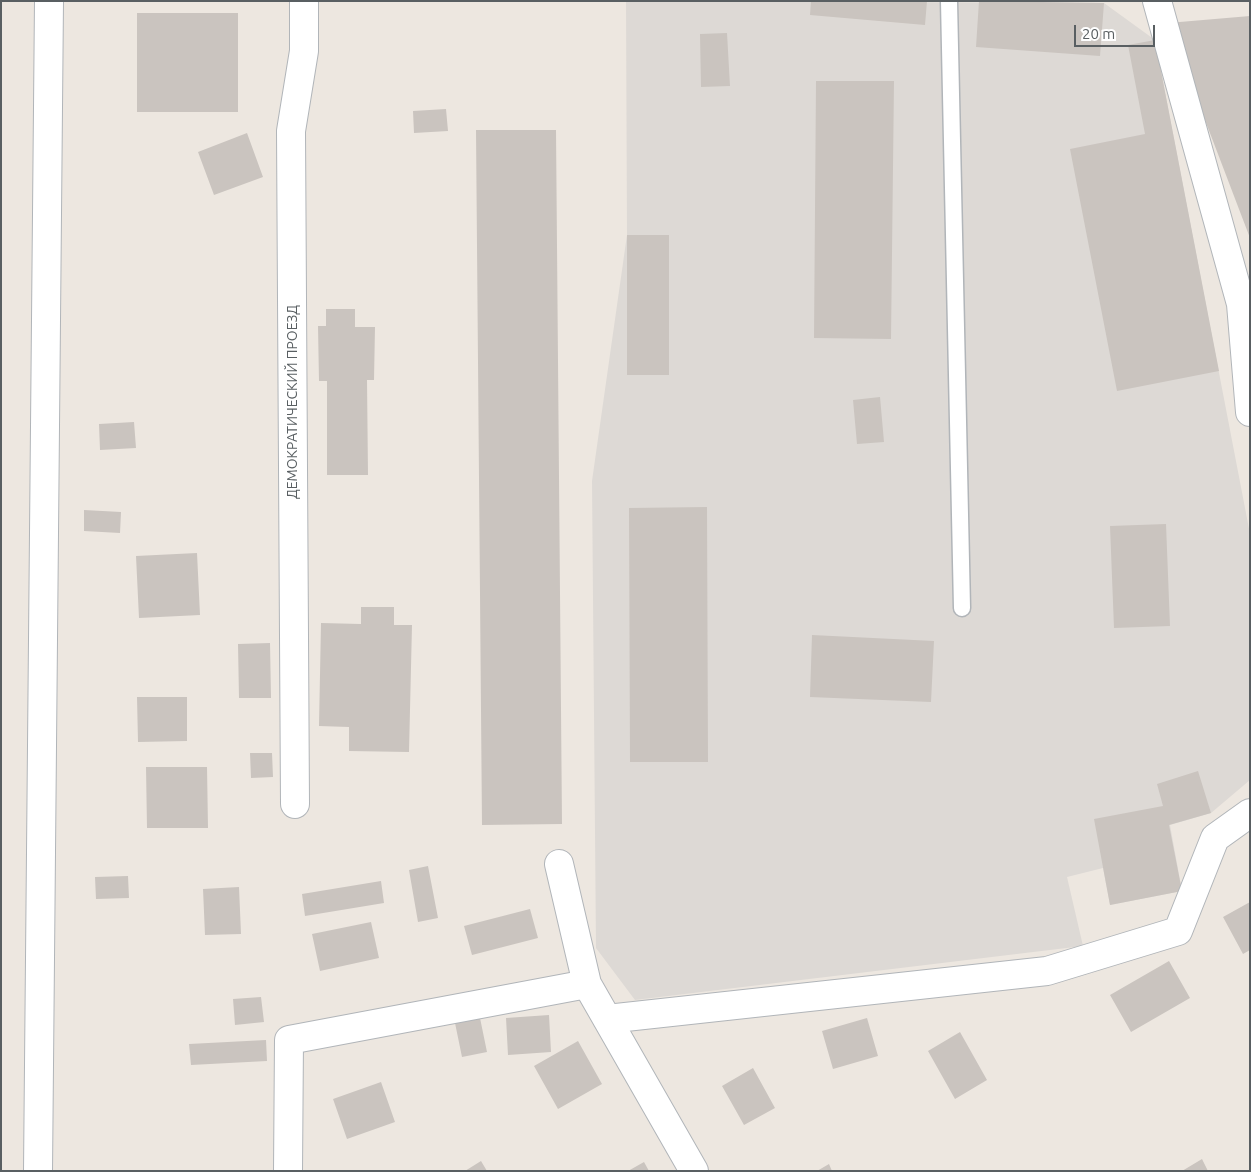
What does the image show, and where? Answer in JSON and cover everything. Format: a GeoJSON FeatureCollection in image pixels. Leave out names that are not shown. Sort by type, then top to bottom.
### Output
{"type":"FeatureCollection","features":[{"type":"Feature","properties":{"kind":"street"},"geometry":{"type":"LineString","coordinates":[[38,1171],[49,1]]}},
{"type":"Feature","properties":{"kind":"street","name":"ДЕМОКРАТИЧЕСКИЙ ПРОЕЗД"},"geometry":{"type":"LineString","coordinates":[[295,804],[291,131],[304,51],[304,1]]}},
{"type":"Feature","properties":{"kind":"street"},"geometry":{"type":"LineString","coordinates":[[1157,1],[1245,303],[1250,412]]}},
{"type":"Feature","properties":{"kind":"street"},"geometry":{"type":"LineString","coordinates":[[607,1019],[1047,971],[1178,931],[1215,838],[1250,813]]}},
{"type":"Feature","properties":{"kind":"street"},"geometry":{"type":"LineString","coordinates":[[558,864],[587,984],[694,1171]]}},
{"type":"Feature","properties":{"kind":"street"},"geometry":{"type":"LineString","coordinates":[[288,1171],[289,1040],[587,984]]}},
{"type":"Feature","properties":{"kind":"lane"},"geometry":{"type":"LineString","coordinates":[[950,1],[962,608]]}},
{"type":"Feature","properties":{"kind":"shaded area"},"geometry":{"type":"Polygon","coordinates":[[[626,1],[1104,3],[1155,40],[1250,534],[1250,780],[1211,813],[1170,825],[1182,891],[1110,905],[1103,868],[1067,877],[1083,946],[635,1000],[596,948],[592,481],[627,235],[626,1]]]}},
{"type":"Feature","properties":{"kind":"building"},"geometry":{"type":"Polygon","coordinates":[[[811,1],[927,1],[925,25],[810,15],[811,1]]]}},
{"type":"Feature","properties":{"kind":"building"},"geometry":{"type":"Polygon","coordinates":[[[979,1],[1104,3],[1100,56],[976,47],[979,1]]]}},
{"type":"Feature","properties":{"kind":"building"},"geometry":{"type":"Polygon","coordinates":[[[137,13],[238,13],[238,112],[137,112],[137,13]]]}},
{"type":"Feature","properties":{"kind":"building"},"geometry":{"type":"Polygon","coordinates":[[[1250,16],[1250,238],[1168,23],[1250,16]]]}},
{"type":"Feature","properties":{"kind":"building"},"geometry":{"type":"Polygon","coordinates":[[[727,33],[730,86],[701,87],[700,34],[727,33]]]}},
{"type":"Feature","properties":{"kind":"building"},"geometry":{"type":"Polygon","coordinates":[[[1155,40],[1219,371],[1117,391],[1070,149],[1145,134],[1128,45],[1155,40]]]}},
{"type":"Feature","properties":{"kind":"building"},"geometry":{"type":"Polygon","coordinates":[[[816,81],[894,81],[891,339],[814,338],[816,81]]]}},
{"type":"Feature","properties":{"kind":"building"},"geometry":{"type":"Polygon","coordinates":[[[446,109],[448,131],[414,133],[413,111],[446,109]]]}},
{"type":"Feature","properties":{"kind":"building"},"geometry":{"type":"Polygon","coordinates":[[[476,130],[556,130],[562,824],[482,825],[476,130]]]}},
{"type":"Feature","properties":{"kind":"building"},"geometry":{"type":"Polygon","coordinates":[[[247,133],[263,177],[214,195],[198,152],[247,133]]]}},
{"type":"Feature","properties":{"kind":"building"},"geometry":{"type":"Polygon","coordinates":[[[627,235],[669,235],[669,375],[627,375],[627,235]]]}},
{"type":"Feature","properties":{"kind":"building"},"geometry":{"type":"Polygon","coordinates":[[[326,309],[355,309],[355,327],[375,327],[374,380],[367,380],[368,475],[327,475],[327,381],[319,381],[318,326],[326,326],[326,309]]]}},
{"type":"Feature","properties":{"kind":"building"},"geometry":{"type":"Polygon","coordinates":[[[880,397],[884,442],[857,444],[853,400],[880,397]]]}},
{"type":"Feature","properties":{"kind":"building"},"geometry":{"type":"Polygon","coordinates":[[[134,422],[136,448],[100,450],[99,424],[134,422]]]}},
{"type":"Feature","properties":{"kind":"building"},"geometry":{"type":"Polygon","coordinates":[[[707,507],[708,762],[630,762],[629,508],[707,507]]]}},
{"type":"Feature","properties":{"kind":"building"},"geometry":{"type":"Polygon","coordinates":[[[84,510],[121,512],[120,533],[84,531],[84,510]]]}},
{"type":"Feature","properties":{"kind":"building"},"geometry":{"type":"Polygon","coordinates":[[[1166,524],[1170,626],[1114,628],[1110,526],[1166,524]]]}},
{"type":"Feature","properties":{"kind":"building"},"geometry":{"type":"Polygon","coordinates":[[[197,553],[200,615],[139,618],[136,556],[197,553]]]}},
{"type":"Feature","properties":{"kind":"building"},"geometry":{"type":"Polygon","coordinates":[[[361,607],[394,607],[394,625],[412,625],[409,752],[349,751],[349,727],[319,726],[321,623],[361,624],[361,607]]]}},
{"type":"Feature","properties":{"kind":"building"},"geometry":{"type":"Polygon","coordinates":[[[812,635],[934,641],[931,702],[810,697],[812,635]]]}},
{"type":"Feature","properties":{"kind":"building"},"geometry":{"type":"Polygon","coordinates":[[[270,643],[271,698],[239,698],[238,644],[270,643]]]}},
{"type":"Feature","properties":{"kind":"building"},"geometry":{"type":"Polygon","coordinates":[[[137,697],[187,697],[187,741],[138,742],[137,697]]]}},
{"type":"Feature","properties":{"kind":"building"},"geometry":{"type":"Polygon","coordinates":[[[250,753],[272,753],[273,777],[251,778],[250,753]]]}},
{"type":"Feature","properties":{"kind":"building"},"geometry":{"type":"Polygon","coordinates":[[[146,767],[207,767],[208,828],[147,828],[146,767]]]}},
{"type":"Feature","properties":{"kind":"building"},"geometry":{"type":"Polygon","coordinates":[[[1198,771],[1211,813],[1169,825],[1182,891],[1110,905],[1094,819],[1163,806],[1157,784],[1198,771]]]}},
{"type":"Feature","properties":{"kind":"building"},"geometry":{"type":"Polygon","coordinates":[[[428,866],[438,918],[418,922],[409,870],[428,866]]]}},
{"type":"Feature","properties":{"kind":"building"},"geometry":{"type":"Polygon","coordinates":[[[128,876],[129,898],[96,899],[95,877],[128,876]]]}},
{"type":"Feature","properties":{"kind":"building"},"geometry":{"type":"Polygon","coordinates":[[[381,881],[384,903],[305,916],[302,894],[381,881]]]}},
{"type":"Feature","properties":{"kind":"building"},"geometry":{"type":"Polygon","coordinates":[[[239,887],[241,934],[205,935],[203,889],[239,887]]]}},
{"type":"Feature","properties":{"kind":"building"},"geometry":{"type":"Polygon","coordinates":[[[1250,902],[1250,950],[1243,954],[1223,917],[1250,902]]]}},
{"type":"Feature","properties":{"kind":"building"},"geometry":{"type":"Polygon","coordinates":[[[530,909],[538,938],[472,955],[464,926],[530,909]]]}},
{"type":"Feature","properties":{"kind":"building"},"geometry":{"type":"Polygon","coordinates":[[[371,922],[379,958],[320,971],[312,934],[371,922]]]}},
{"type":"Feature","properties":{"kind":"building"},"geometry":{"type":"Polygon","coordinates":[[[1169,961],[1190,998],[1131,1032],[1110,995],[1169,961]]]}},
{"type":"Feature","properties":{"kind":"building"},"geometry":{"type":"Polygon","coordinates":[[[261,997],[264,1022],[235,1025],[233,999],[261,997]]]}},
{"type":"Feature","properties":{"kind":"building"},"geometry":{"type":"Polygon","coordinates":[[[549,1015],[551,1052],[508,1055],[506,1018],[549,1015]]]}},
{"type":"Feature","properties":{"kind":"building"},"geometry":{"type":"Polygon","coordinates":[[[480,1018],[487,1052],[462,1057],[455,1023],[480,1018]]]}},
{"type":"Feature","properties":{"kind":"building"},"geometry":{"type":"Polygon","coordinates":[[[867,1018],[878,1056],[833,1069],[822,1031],[867,1018]]]}},
{"type":"Feature","properties":{"kind":"building"},"geometry":{"type":"Polygon","coordinates":[[[960,1032],[987,1080],[955,1099],[928,1051],[960,1032]]]}},
{"type":"Feature","properties":{"kind":"building"},"geometry":{"type":"Polygon","coordinates":[[[266,1040],[267,1061],[191,1065],[189,1044],[266,1040]]]}},
{"type":"Feature","properties":{"kind":"building"},"geometry":{"type":"Polygon","coordinates":[[[578,1041],[602,1084],[558,1109],[534,1066],[578,1041]]]}},
{"type":"Feature","properties":{"kind":"building"},"geometry":{"type":"Polygon","coordinates":[[[753,1068],[775,1108],[744,1125],[722,1086],[753,1068]]]}},
{"type":"Feature","properties":{"kind":"building"},"geometry":{"type":"Polygon","coordinates":[[[381,1082],[395,1122],[347,1139],[333,1099],[381,1082]]]}},
{"type":"Feature","properties":{"kind":"building"},"geometry":{"type":"Polygon","coordinates":[[[1202,1159],[1208,1171],[1182,1171],[1202,1159]]]}},
{"type":"Feature","properties":{"kind":"building"},"geometry":{"type":"Polygon","coordinates":[[[481,1161],[487,1171],[465,1171],[481,1161]]]}},
{"type":"Feature","properties":{"kind":"building"},"geometry":{"type":"Polygon","coordinates":[[[644,1162],[649,1171],[628,1171],[644,1162]]]}},
{"type":"Feature","properties":{"kind":"building"},"geometry":{"type":"Polygon","coordinates":[[[829,1164],[832,1171],[817,1171],[829,1164]]]}}]}
